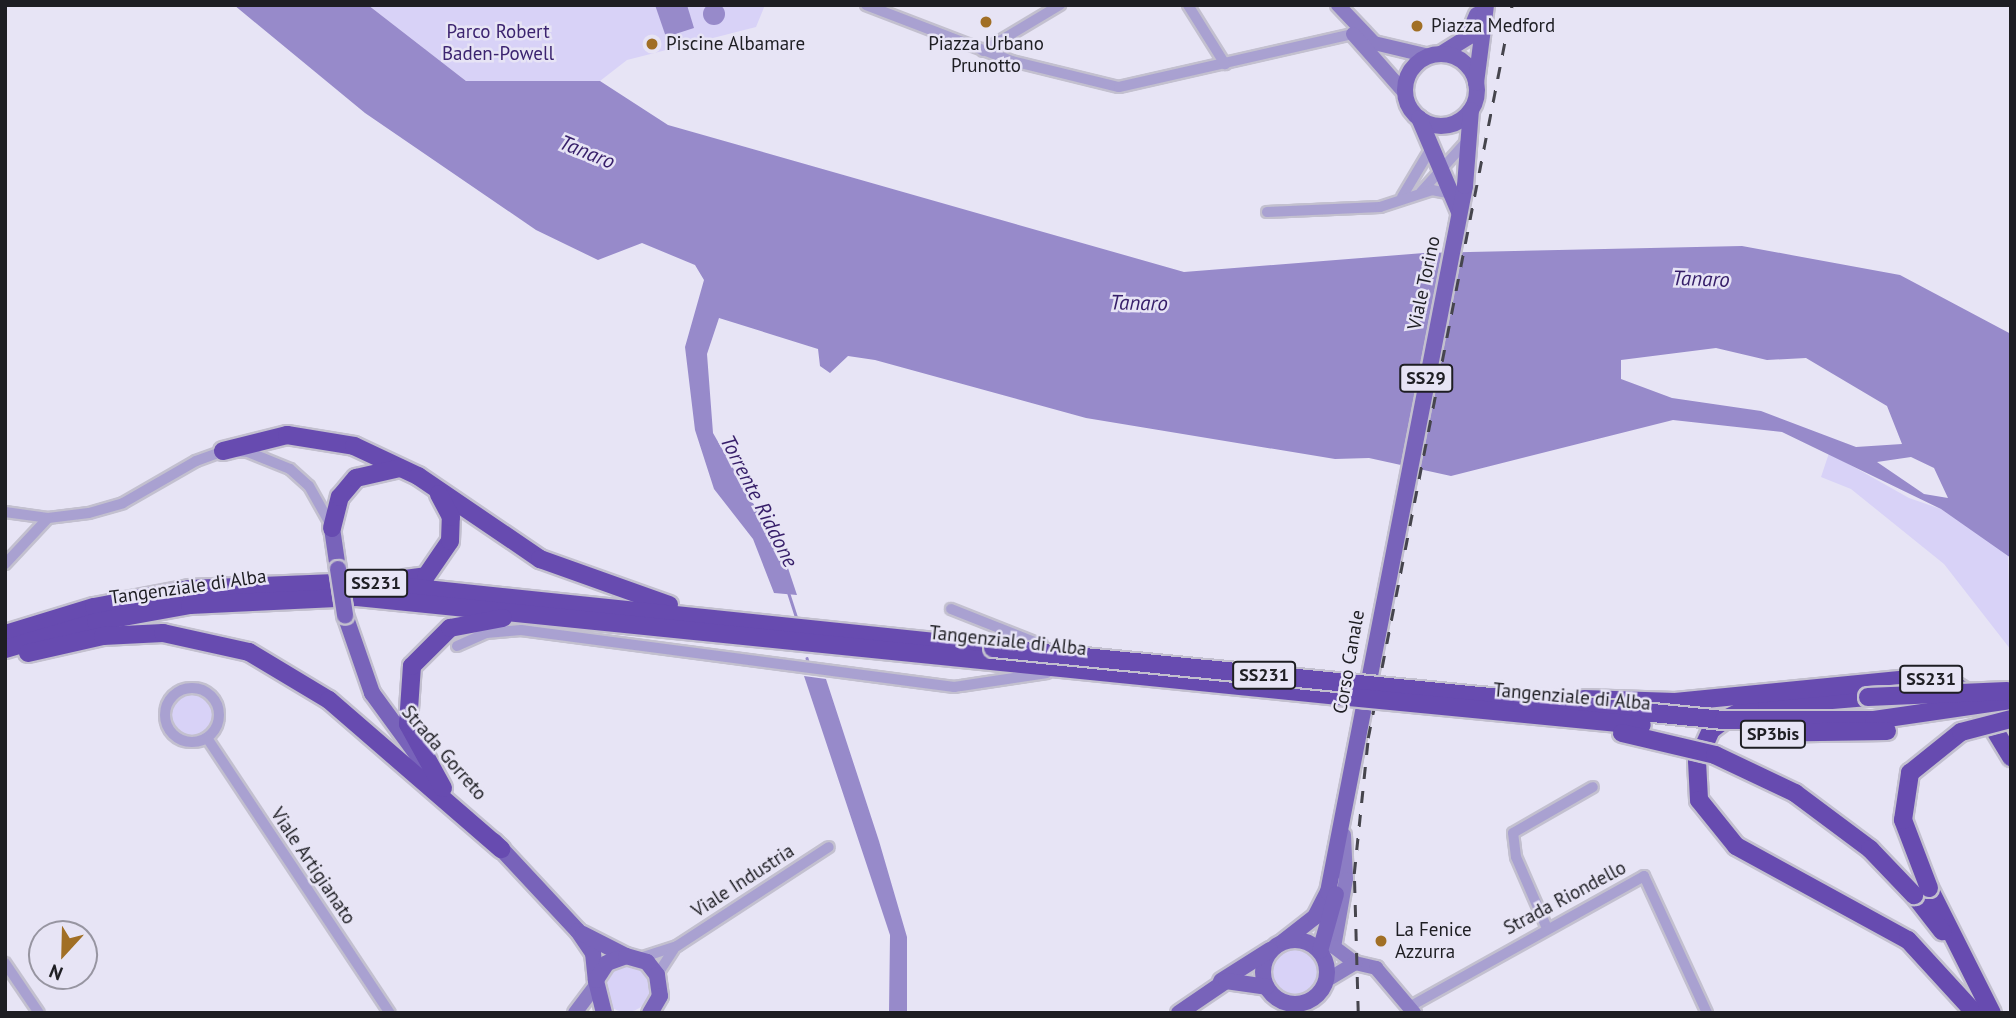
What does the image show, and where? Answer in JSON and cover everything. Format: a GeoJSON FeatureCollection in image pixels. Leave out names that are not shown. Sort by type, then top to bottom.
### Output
{"type":"FeatureCollection","features":[{"type":"Feature","properties":{"kind":"highway"},"geometry":{"type":"LineString","coordinates":[[223,451],[287,435],[354,446],[432,485],[564,570],[627,594],[751,623]]}},
{"type":"Feature","properties":{"kind":"highway"},"geometry":{"type":"LineString","coordinates":[[332,528],[340,497],[356,478],[400,468]]}},
{"type":"Feature","properties":{"kind":"highway"},"geometry":{"type":"LineString","coordinates":[[359,582],[415,579],[437,567],[452,527],[432,485]]}},
{"type":"Feature","properties":{"kind":"highway","name":"Tangenziale di Alba"},"geometry":{"type":"LineString","coordinates":[[5,634],[93,607],[189,589],[359,582],[751,623],[992,654]]}},
{"type":"Feature","properties":{"kind":"highway","name":"Tangenziale di Alba"},"geometry":{"type":"LineString","coordinates":[[5,649],[142,612],[286,596],[418,601],[1830,735],[2011,711]]}},
{"type":"Feature","properties":{"kind":"highway"},"geometry":{"type":"LineString","coordinates":[[443,788],[416,743],[405,705],[412,666],[433,639],[469,621],[494,617],[644,624]]}},
{"type":"Feature","properties":{"kind":"highway"},"geometry":{"type":"LineString","coordinates":[[5,660],[103,636],[163,633],[249,652],[329,700],[501,849]]}},
{"type":"Feature","properties":{"kind":"highway","name":"SS231"},"geometry":{"type":"LineString","coordinates":[[1535,708],[1675,702],[1815,688],[1941,681],[1976,699],[2011,757]]}},
{"type":"Feature","properties":{"kind":"highway"},"geometry":{"type":"LineString","coordinates":[[1975,1013],[1908,940],[1736,846],[1699,800],[1697,761],[1711,730],[1727,718],[1751,707],[2011,691]]}},
{"type":"Feature","properties":{"kind":"highway","name":"Tangenziale di Alba"},"geometry":{"type":"LineString","coordinates":[[1535,708],[1829,723],[2011,700]]}},
{"type":"Feature","properties":{"kind":"highway","name":"SS231"},"geometry":{"type":"LineString","coordinates":[[1535,708],[1556,725],[1681,745],[1772,780],[1843,826],[1922,891],[1992,1013]]}},
{"type":"Feature","properties":{"kind":"highway"},"geometry":{"type":"LineString","coordinates":[[1922,891],[1903,820],[1910,773],[1949,738],[2011,719]]}},
{"type":"Feature","properties":{"kind":"main road"},"geometry":{"type":"LineString","coordinates":[[1478,5],[1468,37],[1409,73],[1405,93],[1419,118],[1447,125],[1471,110],[1486,5]]}},
{"type":"Feature","properties":{"kind":"main road"},"geometry":{"type":"LineString","coordinates":[[1435,55],[1466,65],[1476,83]]}},
{"type":"Feature","properties":{"kind":"main road","name":"Viale Torino"},"geometry":{"type":"LineString","coordinates":[[1396,524],[1460,214],[1471,110]]}},
{"type":"Feature","properties":{"kind":"main road","name":"Viale Torino"},"geometry":{"type":"LineString","coordinates":[[1419,118],[1440,173],[1455,195],[1460,214]]}},
{"type":"Feature","properties":{"kind":"main road","name":"Corso Canale"},"geometry":{"type":"LineString","coordinates":[[1321,951],[1344,835],[1362,705],[1396,524]]}},
{"type":"Feature","properties":{"kind":"main road","name":"Strada Gorreto"},"geometry":{"type":"LineString","coordinates":[[332,528],[345,615],[360,669],[385,717],[443,788],[578,931],[593,953],[595,984],[604,1013]]}},
{"type":"Feature","properties":{"kind":"main road","name":"Corso Canale"},"geometry":{"type":"LineString","coordinates":[[1193,1003],[1278,945],[1322,907],[1346,808]]}},
{"type":"Feature","properties":{"kind":"main road","name":"Strada Gorreto"},"geometry":{"type":"LineString","coordinates":[[578,931],[633,957],[657,975]]}},
{"type":"Feature","properties":{"kind":"main road"},"geometry":{"type":"LineString","coordinates":[[1267,987],[1263,967],[1278,945],[1308,942],[1321,951]]}},
{"type":"Feature","properties":{"kind":"main road","name":"SS29"},"geometry":{"type":"LineString","coordinates":[[1321,951],[1327,980]]}},
{"type":"Feature","properties":{"kind":"main road"},"geometry":{"type":"LineString","coordinates":[[595,984],[607,963],[633,957]]}},
{"type":"Feature","properties":{"kind":"main road"},"geometry":{"type":"LineString","coordinates":[[657,975],[660,996],[667,1013]]}},
{"type":"Feature","properties":{"kind":"main road"},"geometry":{"type":"LineString","coordinates":[[1179,1013],[1226,981],[1267,987],[1292,1008],[1315,1004],[1327,980]]}},
{"type":"Feature","properties":{"kind":"main road"},"geometry":{"type":"LineString","coordinates":[[650,1013],[660,996]]}},
{"type":"Feature","properties":{"kind":"street"},"geometry":{"type":"LineString","coordinates":[[866,5],[984,51],[1119,87],[1353,34]]}},
{"type":"Feature","properties":{"kind":"street"},"geometry":{"type":"LineString","coordinates":[[984,51],[1060,5]]}},
{"type":"Feature","properties":{"kind":"street"},"geometry":{"type":"LineString","coordinates":[[1188,5],[1225,64]]}},
{"type":"Feature","properties":{"kind":"street"},"geometry":{"type":"LineString","coordinates":[[1340,8],[1390,52],[1435,55]]}},
{"type":"Feature","properties":{"kind":"street"},"geometry":{"type":"LineString","coordinates":[[1340,8],[1353,34],[1405,93]]}},
{"type":"Feature","properties":{"kind":"street"},"geometry":{"type":"LineString","coordinates":[[1267,212],[1394,203],[1420,192],[1468,139]]}},
{"type":"Feature","properties":{"kind":"street"},"geometry":{"type":"LineString","coordinates":[[1394,203],[1413,187],[1430,150]]}},
{"type":"Feature","properties":{"kind":"street"},"geometry":{"type":"LineString","coordinates":[[1420,192],[1455,195]]}},
{"type":"Feature","properties":{"kind":"street"},"geometry":{"type":"LineString","coordinates":[[5,512],[48,518],[123,503],[223,451]]}},
{"type":"Feature","properties":{"kind":"street","name":"Strada Gorreto"},"geometry":{"type":"LineString","coordinates":[[223,451],[248,452],[290,469],[309,486],[332,528]]}},
{"type":"Feature","properties":{"kind":"street"},"geometry":{"type":"LineString","coordinates":[[5,564],[48,518]]}},
{"type":"Feature","properties":{"kind":"street"},"geometry":{"type":"LineString","coordinates":[[951,609],[1049,646],[1367,678]]}},
{"type":"Feature","properties":{"kind":"street"},"geometry":{"type":"LineString","coordinates":[[457,646],[486,633],[521,630],[800,669],[975,688],[1044,673],[1362,705]]}},
{"type":"Feature","properties":{"kind":"street"},"geometry":{"type":"LineString","coordinates":[[198,689],[213,699],[217,724],[207,738],[181,740],[168,729],[165,711],[180,691],[198,689]]}},
{"type":"Feature","properties":{"kind":"street","name":"Viale Artigianato"},"geometry":{"type":"LineString","coordinates":[[207,738],[390,1013]]}},
{"type":"Feature","properties":{"kind":"street"},"geometry":{"type":"LineString","coordinates":[[1546,926],[1516,857],[1513,833],[1593,787]]}},
{"type":"Feature","properties":{"kind":"street"},"geometry":{"type":"LineString","coordinates":[[1344,835],[1346,879],[1333,941],[1355,963],[1376,968],[1412,1010]]}},
{"type":"Feature","properties":{"kind":"street","name":"Viale Industria"},"geometry":{"type":"LineString","coordinates":[[633,957],[677,946],[829,848]]}},
{"type":"Feature","properties":{"kind":"street","name":"Strada Riondello"},"geometry":{"type":"LineString","coordinates":[[1412,1010],[1546,926],[1644,876],[1707,1013]]}},
{"type":"Feature","properties":{"kind":"street","name":"Viale Industria"},"geometry":{"type":"LineString","coordinates":[[657,975],[677,946]]}},
{"type":"Feature","properties":{"kind":"street"},"geometry":{"type":"LineString","coordinates":[[5,963],[39,1013]]}},
{"type":"Feature","properties":{"kind":"street"},"geometry":{"type":"LineString","coordinates":[[1327,980],[1355,963]]}},
{"type":"Feature","properties":{"kind":"street"},"geometry":{"type":"LineString","coordinates":[[575,1013],[595,984]]}},
{"type":"Feature","properties":{"kind":"green space","name":"Parco Robert Baden-Powell"},"geometry":{"type":"Polygon","coordinates":[[[368,5],[765,5],[756,27],[627,60],[600,81],[466,81],[368,5]]]}},
{"type":"Feature","properties":{"kind":"green space"},"geometry":{"type":"Polygon","coordinates":[[[1829,453],[1909,498],[1941,509],[2008,554],[2011,650],[1944,564],[1851,489],[1821,477],[1829,453]]]}},
{"type":"Feature","properties":{"kind":"green space"},"geometry":{"type":"Polygon","coordinates":[[[191,691],[208,698],[215,715],[208,732],[191,739],[174,732],[167,715],[174,698],[191,691]]]}},
{"type":"Feature","properties":{"kind":"green space"},"geometry":{"type":"Polygon","coordinates":[[[1295,944],[1314,952],[1322,971],[1314,990],[1295,998],[1276,990],[1268,971],[1276,952],[1295,944]]]}},
{"type":"Feature","properties":{"kind":"green space"},"geometry":{"type":"Polygon","coordinates":[[[626,964],[643,971],[650,988],[643,1005],[626,1012],[609,1005],[602,988],[609,971],[626,964]]]}},
{"type":"Feature","properties":{"kind":"water"},"geometry":{"type":"Polygon","coordinates":[[[714,3],[722,6],[725,14],[722,22],[714,25],[706,22],[703,14],[706,6],[714,3]]]}},
{"type":"Feature","properties":{"kind":"water","name":"Tanaro"},"geometry":{"type":"Polygon","coordinates":[[[234,5],[368,5],[466,81],[600,81],[668,125],[1184,272],[1424,253],[1742,246],[1900,275],[2011,334],[2011,558],[1941,509],[1782,432],[1673,420],[1451,476],[1369,458],[1335,459],[1086,418],[875,360],[848,356],[830,373],[820,366],[818,349],[719,318],[707,354],[713,433],[785,559],[797,595],[774,593],[753,539],[714,489],[695,430],[685,347],[704,280],[695,265],[642,243],[598,260],[536,230],[365,113],[234,5]],[[1716,348],[1621,360],[1621,379],[1672,398],[1761,411],[1856,447],[1902,444],[1887,406],[1806,358],[1767,360],[1716,348]],[[1911,457],[1877,462],[1924,494],[1948,498],[1934,468],[1911,457]]]}},
{"type":"Feature","properties":{"kind":"water"},"geometry":{"type":"Polygon","coordinates":[[[655,5],[687,5],[694,28],[666,37],[655,5]]]}},
{"type":"Feature","properties":{"kind":"water"},"geometry":{"type":"Polygon","coordinates":[[[804,676],[826,679],[879,841],[907,937],[907,1013],[889,1013],[890,935],[804,676]]]}},
{"type":"Feature","properties":{"kind":"waterway","name":"Torrente Riddone"},"geometry":{"type":"LineString","coordinates":[[788,591],[797,618]]}},
{"type":"Feature","properties":{"kind":"waterway","name":"Torrente Riddone"},"geometry":{"type":"LineString","coordinates":[[807,658],[809,666]]}},
{"type":"Feature","properties":{"kind":"railway"},"geometry":{"type":"LineString","coordinates":[[1358,1013],[1354,874],[1368,738],[1512,5]]}},
{"type":"Feature","properties":{"kind":"place","name":"Piazza Urbano Prunotto"},"geometry":{"type":"Point","coordinates":[986,22]}},
{"type":"Feature","properties":{"kind":"place","name":"Piazza Medford"},"geometry":{"type":"Point","coordinates":[1417,26]}},
{"type":"Feature","properties":{"kind":"place","name":"Piscine Albamare"},"geometry":{"type":"Point","coordinates":[652,44]}},
{"type":"Feature","properties":{"kind":"place","name":"La Fenice Azzurra"},"geometry":{"type":"Point","coordinates":[1381,941]}}]}
